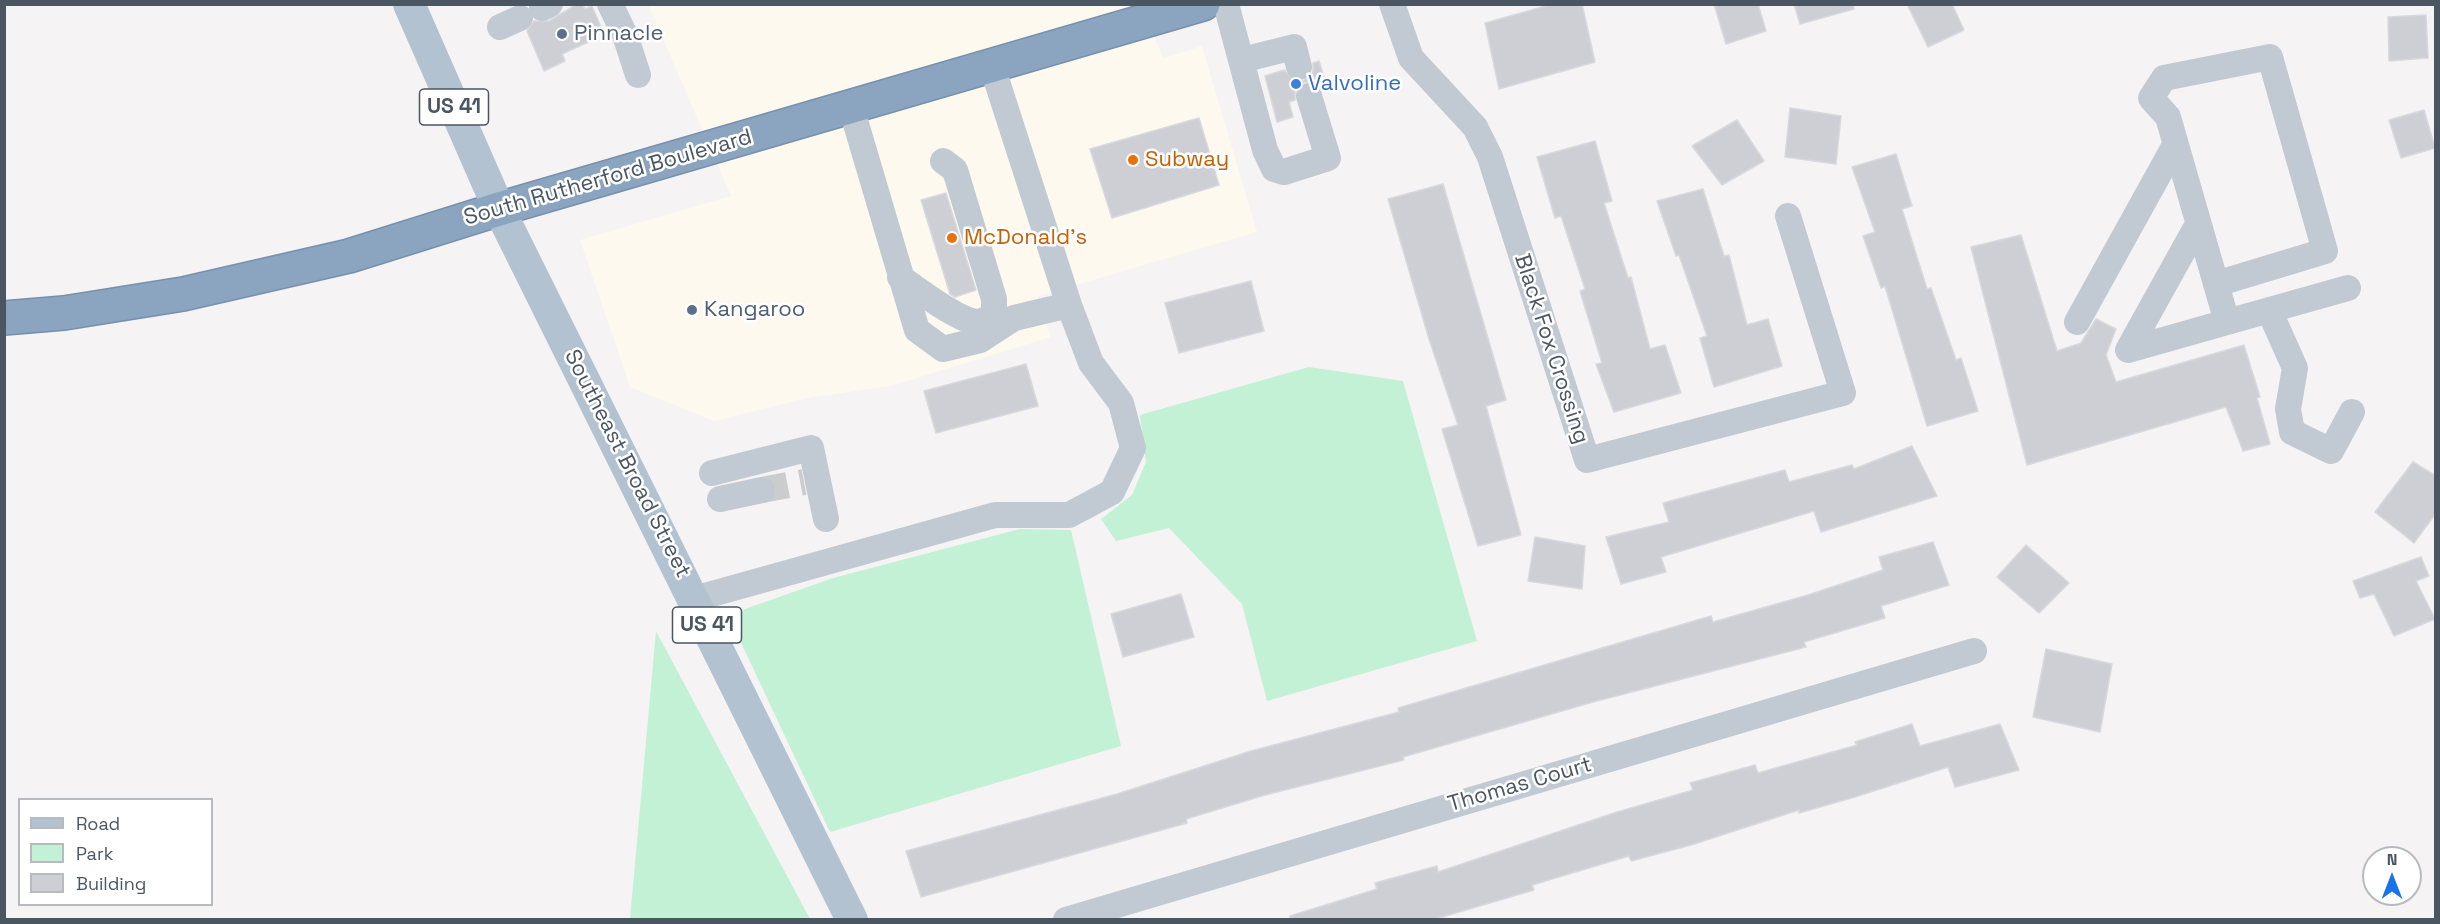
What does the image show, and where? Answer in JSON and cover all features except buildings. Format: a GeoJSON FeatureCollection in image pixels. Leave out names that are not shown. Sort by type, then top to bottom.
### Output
{"type":"FeatureCollection","features":[{"type":"Feature","properties":{"kind":"highway","name":"South Rutherford Boulevard"},"geometry":{"type":"LineString","coordinates":[[4,318],[64,313],[183,294],[350,256],[499,209],[1203,4]]}},
{"type":"Feature","properties":{"kind":"main road","name":"Southeast Broad Street"},"geometry":{"type":"LineString","coordinates":[[409,4],[499,209],[852,920]]}},
{"type":"Feature","properties":{"kind":"street"},"geometry":{"type":"LineString","coordinates":[[610,4],[625,35],[638,75]]}},
{"type":"Feature","properties":{"kind":"street"},"geometry":{"type":"LineString","coordinates":[[1226,4],[1265,150],[1274,169],[1284,172],[1328,158],[1309,96]]}},
{"type":"Feature","properties":{"kind":"street","name":"Black Fox Crossing"},"geometry":{"type":"LineString","coordinates":[[1392,4],[1411,58],[1475,127],[1490,157],[1587,460],[1843,393],[1788,216]]}},
{"type":"Feature","properties":{"kind":"street"},"geometry":{"type":"LineString","coordinates":[[1242,60],[1294,46],[1299,67]]}},
{"type":"Feature","properties":{"kind":"street"},"geometry":{"type":"LineString","coordinates":[[2216,285],[2325,251],[2270,57],[2164,78],[2151,98],[2168,117],[2175,145],[2198,224],[2216,285],[2227,322]]}},
{"type":"Feature","properties":{"kind":"street"},"geometry":{"type":"LineString","coordinates":[[694,599],[995,515],[1069,515],[1112,492],[1133,448],[1121,403],[1091,363],[1069,305],[993,66]]}},
{"type":"Feature","properties":{"kind":"street"},"geometry":{"type":"LineString","coordinates":[[851,107],[879,177],[902,283],[917,330],[943,349],[980,340],[1010,314],[1069,305]]}},
{"type":"Feature","properties":{"kind":"street"},"geometry":{"type":"LineString","coordinates":[[2077,322],[2175,145]]}},
{"type":"Feature","properties":{"kind":"street"},"geometry":{"type":"LineString","coordinates":[[902,283],[976,322],[994,314],[994,299],[955,170],[943,161]]}},
{"type":"Feature","properties":{"kind":"street"},"geometry":{"type":"LineString","coordinates":[[2198,224],[2128,350],[2348,288]]}},
{"type":"Feature","properties":{"kind":"street"},"geometry":{"type":"LineString","coordinates":[[2269,310],[2295,368],[2288,409],[2292,432],[2331,451],[2352,412]]}},
{"type":"Feature","properties":{"kind":"street"},"geometry":{"type":"LineString","coordinates":[[712,472],[811,448],[811,480],[826,519]]}},
{"type":"Feature","properties":{"kind":"street"},"geometry":{"type":"LineString","coordinates":[[720,499],[762,490]]}},
{"type":"Feature","properties":{"kind":"street","name":"Thomas Court"},"geometry":{"type":"LineString","coordinates":[[1066,920],[1974,651]]}},
{"type":"Feature","properties":{"kind":"shaded area"},"geometry":{"type":"Polygon","coordinates":[[[648,4],[1142,5],[1163,58],[1202,46],[1257,232],[1038,296],[1051,337],[891,386],[808,398],[714,421],[630,387],[580,240],[731,196],[648,4]]]}},
{"type":"Feature","properties":{"kind":"green space"},"geometry":{"type":"Polygon","coordinates":[[[1309,367],[1403,381],[1477,641],[1267,701],[1242,604],[1169,528],[1116,541],[1101,519],[1132,495],[1146,462],[1140,415],[1309,367]]]}},
{"type":"Feature","properties":{"kind":"green space"},"geometry":{"type":"Polygon","coordinates":[[[1020,529],[1071,530],[1121,746],[830,832],[728,615],[833,578],[1020,529]]]}},
{"type":"Feature","properties":{"kind":"green space"},"geometry":{"type":"Polygon","coordinates":[[[656,631],[810,919],[630,919],[656,631]]]}},
{"type":"Feature","properties":{"kind":"tunnel"},"geometry":{"type":"LineString","coordinates":[[762,490],[804,482]]}},
{"type":"Feature","properties":{"kind":"place","name":"Pinnacle"},"geometry":{"type":"Point","coordinates":[562,34]}},
{"type":"Feature","properties":{"kind":"place","name":"Valvoline"},"geometry":{"type":"Point","coordinates":[1296,84]}},
{"type":"Feature","properties":{"kind":"place","name":"Subway"},"geometry":{"type":"Point","coordinates":[1133,160]}},
{"type":"Feature","properties":{"kind":"place","name":"McDonald's"},"geometry":{"type":"Point","coordinates":[952,238]}},
{"type":"Feature","properties":{"kind":"place","name":"Kangaroo"},"geometry":{"type":"Point","coordinates":[692,310]}}]}
